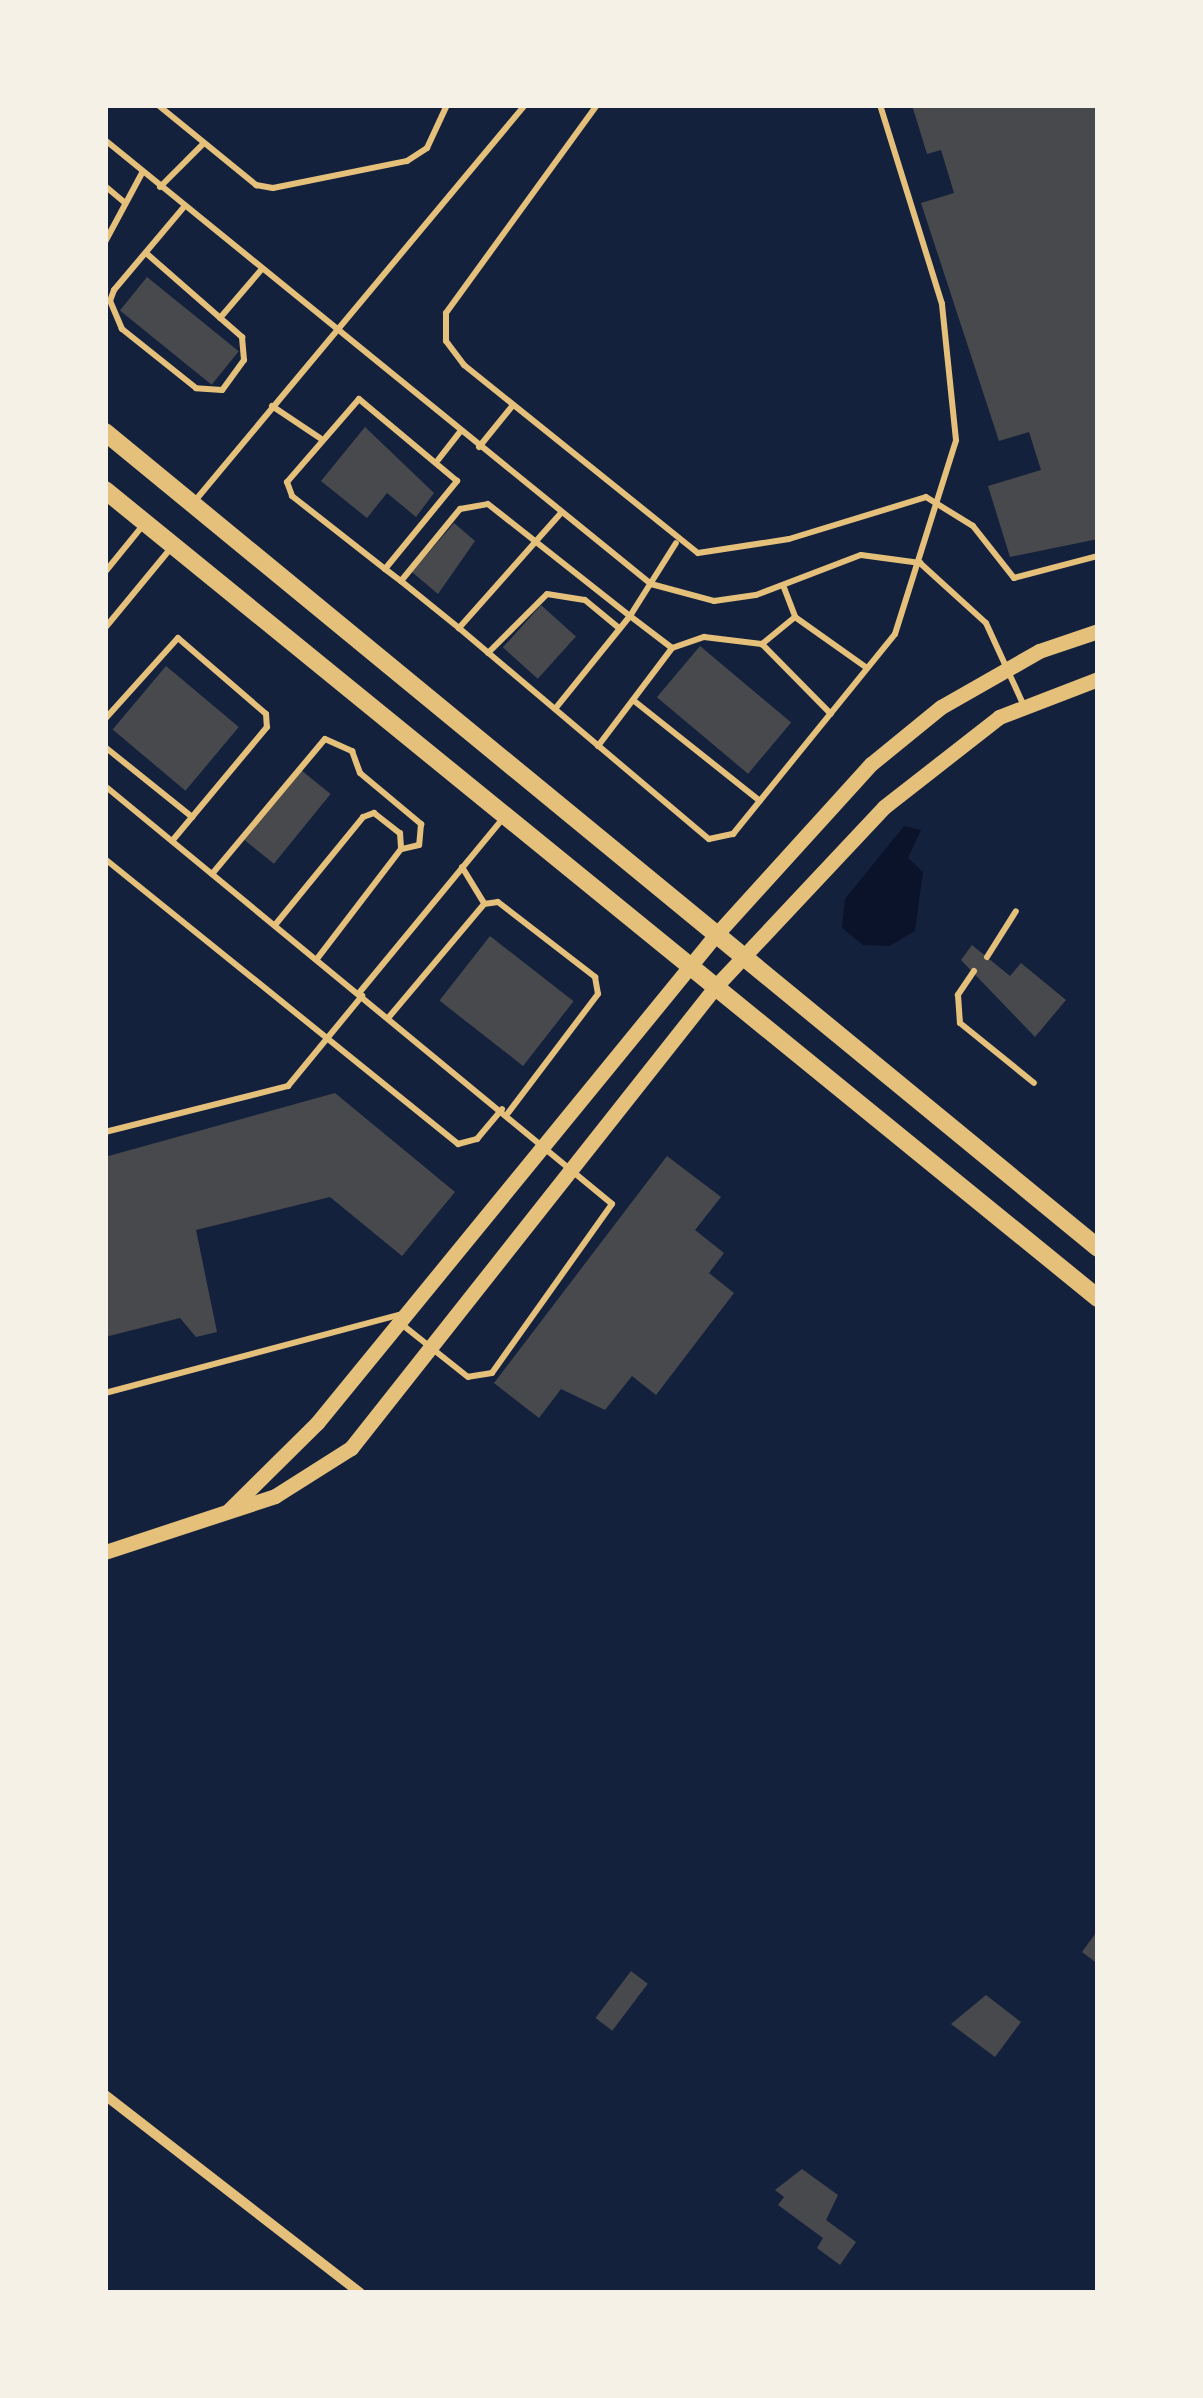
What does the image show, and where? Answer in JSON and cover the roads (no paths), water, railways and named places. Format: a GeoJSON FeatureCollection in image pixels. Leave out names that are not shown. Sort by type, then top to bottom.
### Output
{"type":"FeatureCollection","features":[{"type":"Feature","properties":{"kind":"main road"},"geometry":{"type":"LineString","coordinates":[[105,432],[190,507],[1098,1248]]}},
{"type":"Feature","properties":{"kind":"main road"},"geometry":{"type":"LineString","coordinates":[[105,490],[1098,1298]]}},
{"type":"Feature","properties":{"kind":"street"},"geometry":{"type":"LineString","coordinates":[[219,1519],[292,1452],[714,936],[871,764],[1007,669],[1098,632]]}},
{"type":"Feature","properties":{"kind":"street"},"geometry":{"type":"LineString","coordinates":[[105,1552],[219,1519],[321,1472],[432,1350],[716,986],[884,807],[964,737],[1023,704],[1098,679]]}},
{"type":"Feature","properties":{"kind":"street"},"geometry":{"type":"LineString","coordinates":[[105,2095],[360,2293]]}},
{"type":"Feature","properties":{"kind":"lane"},"geometry":{"type":"LineString","coordinates":[[158,105],[204,143],[274,188],[407,161],[427,148],[447,105]]}},
{"type":"Feature","properties":{"kind":"lane"},"geometry":{"type":"LineString","coordinates":[[190,507],[334,329],[525,105]]}},
{"type":"Feature","properties":{"kind":"lane"},"geometry":{"type":"LineString","coordinates":[[597,105],[446,313],[446,341],[513,404],[676,542],[722,554],[926,497],[944,501],[1014,578],[1098,556]]}},
{"type":"Feature","properties":{"kind":"lane"},"geometry":{"type":"LineString","coordinates":[[385,569],[457,481],[438,460],[367,402],[350,401],[286,482],[302,503],[459,628],[709,839],[733,834],[895,634],[944,501],[956,440],[942,304],[880,105]]}},
{"type":"Feature","properties":{"kind":"lane"},"geometry":{"type":"LineString","coordinates":[[105,140],[651,584],[714,600],[783,584],[861,554],[920,563],[970,601],[1023,704]]}},
{"type":"Feature","properties":{"kind":"lane"},"geometry":{"type":"LineString","coordinates":[[160,188],[204,143]]}},
{"type":"Feature","properties":{"kind":"lane"},"geometry":{"type":"LineString","coordinates":[[105,242],[142,173]]}},
{"type":"Feature","properties":{"kind":"lane"},"geometry":{"type":"LineString","coordinates":[[105,186],[125,203]]}},
{"type":"Feature","properties":{"kind":"lane"},"geometry":{"type":"LineString","coordinates":[[146,253],[242,336],[244,360],[208,393],[114,316],[114,290],[184,207]]}},
{"type":"Feature","properties":{"kind":"lane"},"geometry":{"type":"LineString","coordinates":[[220,318],[261,270]]}},
{"type":"Feature","properties":{"kind":"lane"},"geometry":{"type":"LineString","coordinates":[[478,447],[513,404]]}},
{"type":"Feature","properties":{"kind":"lane"},"geometry":{"type":"LineString","coordinates":[[272,406],[320,438]]}},
{"type":"Feature","properties":{"kind":"lane"},"geometry":{"type":"LineString","coordinates":[[438,460],[460,432]]}},
{"type":"Feature","properties":{"kind":"lane"},"geometry":{"type":"LineString","coordinates":[[400,581],[474,501],[536,542],[672,648]]}},
{"type":"Feature","properties":{"kind":"lane"},"geometry":{"type":"LineString","coordinates":[[459,628],[561,514]]}},
{"type":"Feature","properties":{"kind":"lane"},"geometry":{"type":"LineString","coordinates":[[105,572],[145,522]]}},
{"type":"Feature","properties":{"kind":"lane"},"geometry":{"type":"LineString","coordinates":[[555,709],[630,616],[676,542]]}},
{"type":"Feature","properties":{"kind":"lane"},"geometry":{"type":"LineString","coordinates":[[105,628],[174,544]]}},
{"type":"Feature","properties":{"kind":"lane"},"geometry":{"type":"LineString","coordinates":[[783,584],[795,617],[867,668]]}},
{"type":"Feature","properties":{"kind":"lane"},"geometry":{"type":"LineString","coordinates":[[488,653],[547,594],[584,600],[620,629]]}},
{"type":"Feature","properties":{"kind":"lane"},"geometry":{"type":"LineString","coordinates":[[762,644],[795,617]]}},
{"type":"Feature","properties":{"kind":"lane"},"geometry":{"type":"LineString","coordinates":[[598,746],[672,648],[704,637],[762,644],[830,714]]}},
{"type":"Feature","properties":{"kind":"lane"},"geometry":{"type":"LineString","coordinates":[[105,719],[178,638],[266,714],[267,727],[172,841]]}},
{"type":"Feature","properties":{"kind":"lane"},"geometry":{"type":"LineString","coordinates":[[633,700],[760,802]]}},
{"type":"Feature","properties":{"kind":"lane"},"geometry":{"type":"LineString","coordinates":[[212,874],[325,739],[352,751],[360,774],[422,824],[419,845],[401,848]]}},
{"type":"Feature","properties":{"kind":"lane"},"geometry":{"type":"LineString","coordinates":[[105,748],[192,817]]}},
{"type":"Feature","properties":{"kind":"lane"},"geometry":{"type":"LineString","coordinates":[[105,786],[505,1111],[574,1171],[613,1213],[492,1373],[468,1377],[432,1350],[404,1318],[105,1393]]}},
{"type":"Feature","properties":{"kind":"lane"},"geometry":{"type":"LineString","coordinates":[[275,925],[363,817],[374,813],[400,833],[401,848],[317,959]]}},
{"type":"Feature","properties":{"kind":"lane"},"geometry":{"type":"LineString","coordinates":[[105,1132],[288,1086],[506,815]]}},
{"type":"Feature","properties":{"kind":"lane"},"geometry":{"type":"LineString","coordinates":[[105,859],[458,1144],[477,1140],[505,1111],[598,994],[595,977],[498,902],[484,904],[389,1017]]}},
{"type":"Feature","properties":{"kind":"lane"},"geometry":{"type":"LineString","coordinates":[[462,868],[484,904]]}},
{"type":"Feature","properties":{"kind":"lane"},"geometry":{"type":"LineString","coordinates":[[987,957],[1016,911]]}},
{"type":"Feature","properties":{"kind":"lane"},"geometry":{"type":"LineString","coordinates":[[974,971],[958,996],[960,1023],[1034,1082]]}},
{"type":"Feature","properties":{"kind":"water"},"geometry":{"type":"Polygon","coordinates":[[[904,826],[921,830],[908,858],[923,872],[915,931],[889,946],[863,945],[842,928],[845,899],[904,826]]]}}]}
